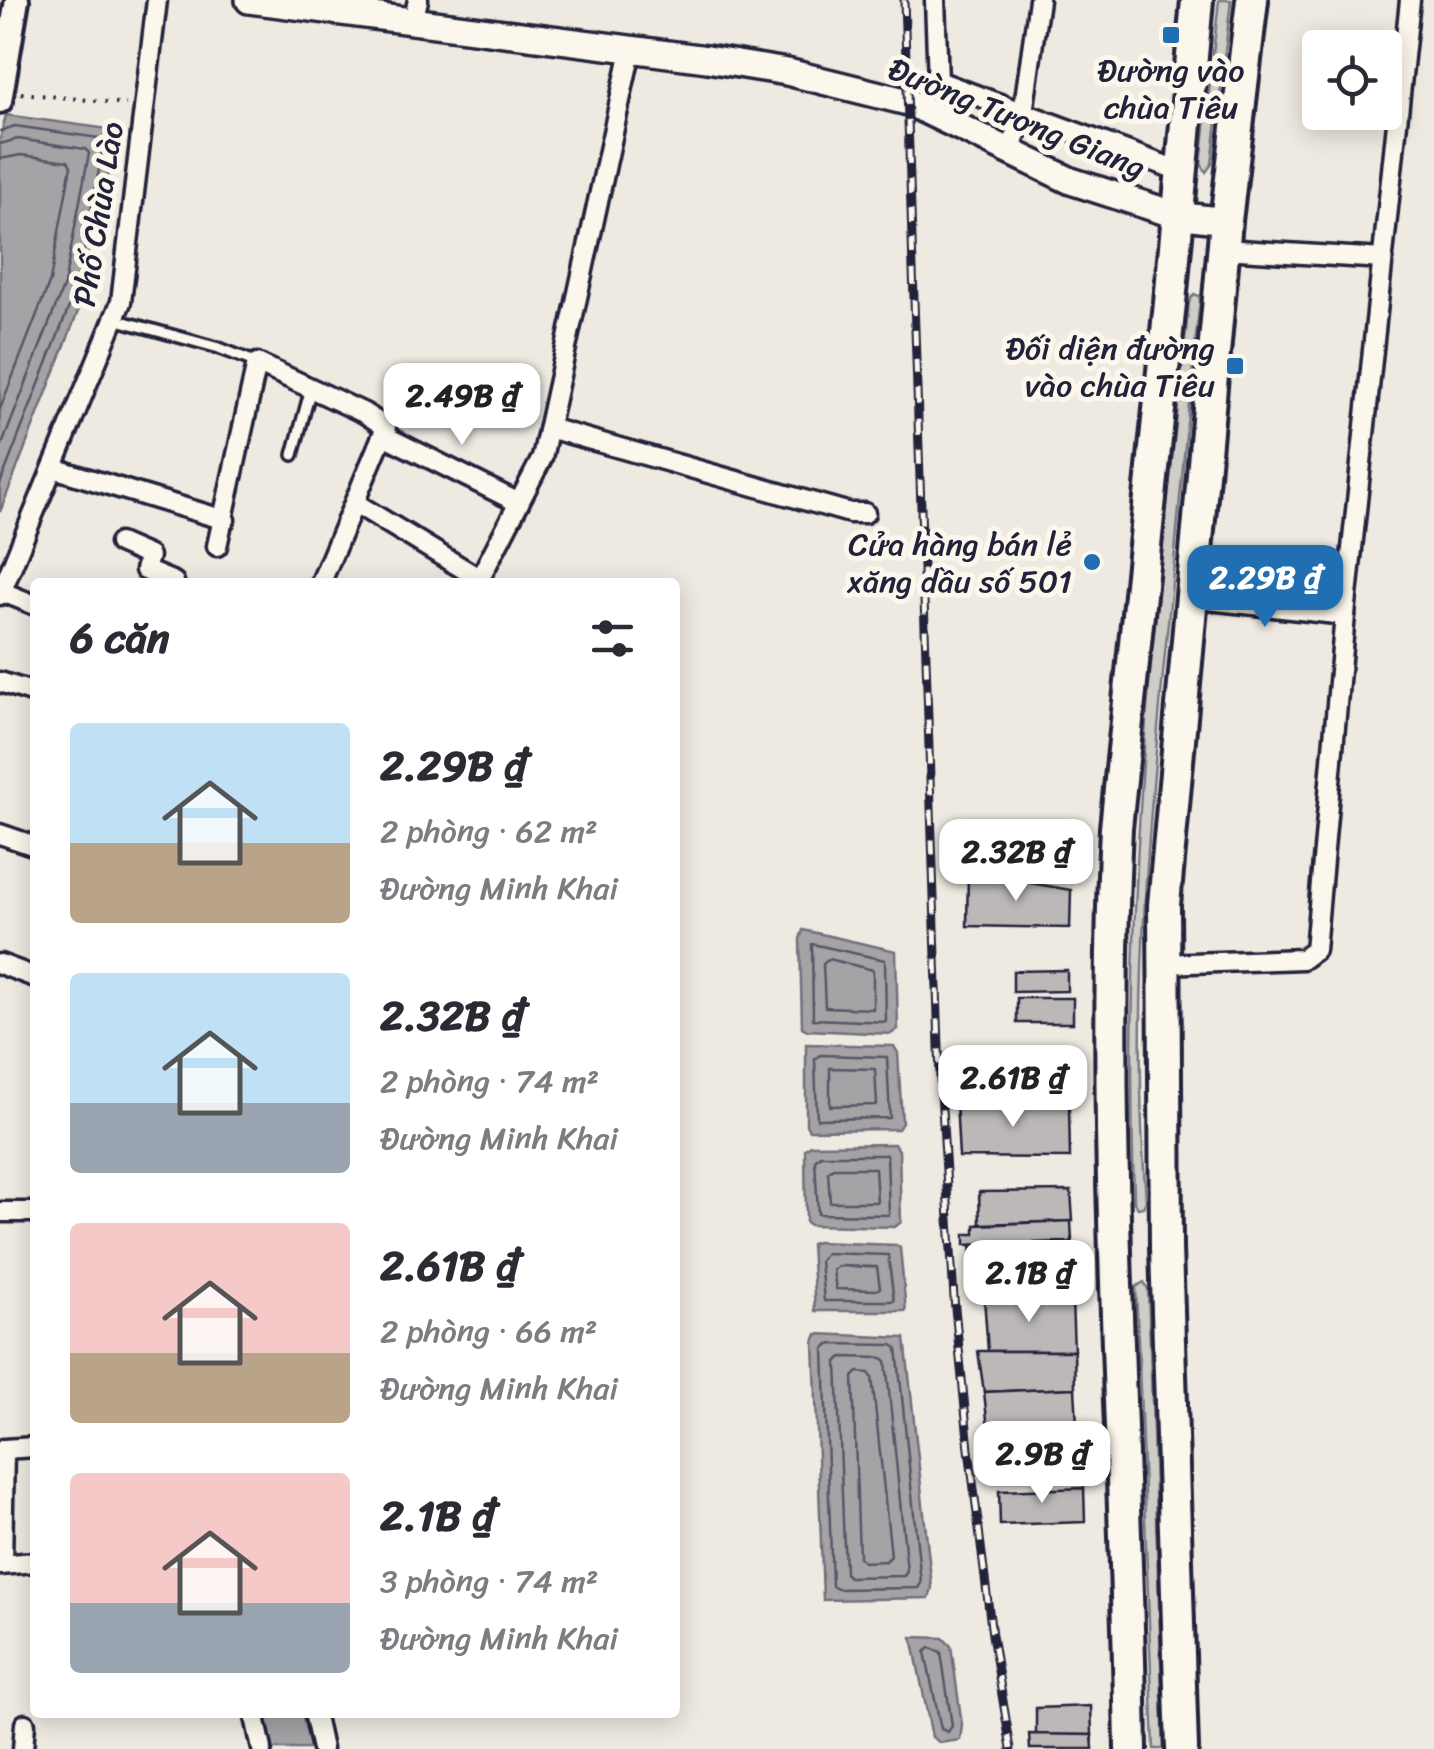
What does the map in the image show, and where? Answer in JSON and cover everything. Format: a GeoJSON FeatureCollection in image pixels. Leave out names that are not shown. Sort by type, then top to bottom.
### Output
{"type":"FeatureCollection","features":[{"type":"Feature","properties":{"kind":"main road","name":"Đường Tương Giang"},"geometry":{"type":"LineString","coordinates":[[249,0],[415,11],[631,50],[755,67],[866,90],[908,102],[1071,181],[1225,235]]}},
{"type":"Feature","properties":{"kind":"main road"},"geometry":{"type":"LineString","coordinates":[[1132,1749],[1114,1250],[1110,1009],[1116,828],[1196,0]]}},
{"type":"Feature","properties":{"kind":"main road"},"geometry":{"type":"LineString","coordinates":[[1182,1749],[1166,1248],[1162,964],[1166,852],[1225,235],[1252,0]]}},
{"type":"Feature","properties":{"kind":"main road"},"geometry":{"type":"LineString","coordinates":[[1114,1250],[1166,1248]]}},
{"type":"Feature","properties":{"kind":"street"},"geometry":{"type":"LineString","coordinates":[[1,96],[17,0]]}},
{"type":"Feature","properties":{"kind":"street","name":"Phố Chùa Lào"},"geometry":{"type":"LineString","coordinates":[[0,593],[121,302],[157,0]]}},
{"type":"Feature","properties":{"kind":"street"},"geometry":{"type":"LineString","coordinates":[[934,0],[938,81],[1180,171]]}},
{"type":"Feature","properties":{"kind":"street"},"geometry":{"type":"LineString","coordinates":[[1010,150],[1023,113],[1039,0]]}},
{"type":"Feature","properties":{"kind":"street"},"geometry":{"type":"LineString","coordinates":[[1162,964],[1303,960],[1316,950],[1345,614],[1410,0]]}},
{"type":"Feature","properties":{"kind":"street"},"geometry":{"type":"LineString","coordinates":[[481,578],[542,458],[631,50]]}},
{"type":"Feature","properties":{"kind":"street"},"geometry":{"type":"LineString","coordinates":[[1225,235],[1383,259]]}},
{"type":"Feature","properties":{"kind":"street"},"geometry":{"type":"LineString","coordinates":[[217,546],[257,364],[386,426],[323,578]]}},
{"type":"Feature","properties":{"kind":"street"},"geometry":{"type":"LineString","coordinates":[[550,428],[850,513],[866,514]]}},
{"type":"Feature","properties":{"kind":"street"},"geometry":{"type":"LineString","coordinates":[[384,436],[519,503]]}},
{"type":"Feature","properties":{"kind":"street"},"geometry":{"type":"LineString","coordinates":[[53,468],[225,520]]}},
{"type":"Feature","properties":{"kind":"street"},"geometry":{"type":"LineString","coordinates":[[355,503],[474,578]]}},
{"type":"Feature","properties":{"kind":"street"},"geometry":{"type":"LineString","coordinates":[[119,543],[149,556],[145,570],[164,578]]}},
{"type":"Feature","properties":{"kind":"street"},"geometry":{"type":"LineString","coordinates":[[0,593],[30,603]]}},
{"type":"Feature","properties":{"kind":"street"},"geometry":{"type":"LineString","coordinates":[[1190,598],[1345,614]]}},
{"type":"Feature","properties":{"kind":"street"},"geometry":{"type":"LineString","coordinates":[[0,682],[30,692]]}},
{"type":"Feature","properties":{"kind":"street"},"geometry":{"type":"LineString","coordinates":[[0,834],[30,844]]}},
{"type":"Feature","properties":{"kind":"street"},"geometry":{"type":"LineString","coordinates":[[0,964],[30,975]]}},
{"type":"Feature","properties":{"kind":"street"},"geometry":{"type":"LineString","coordinates":[[0,1212],[30,1212]]}},
{"type":"Feature","properties":{"kind":"street"},"geometry":{"type":"LineString","coordinates":[[30,1447],[4,1449],[1,1565],[30,1562]]}},
{"type":"Feature","properties":{"kind":"street"},"geometry":{"type":"LineString","coordinates":[[255,1718],[262,1749]]}},
{"type":"Feature","properties":{"kind":"street"},"geometry":{"type":"LineString","coordinates":[[315,1718],[322,1749]]}},
{"type":"Feature","properties":{"kind":"street"},"geometry":{"type":"LineString","coordinates":[[23,1749],[25,1724]]}},
{"type":"Feature","properties":{"kind":"lane"},"geometry":{"type":"LineString","coordinates":[[114,319],[220,348],[257,364]]}},
{"type":"Feature","properties":{"kind":"lane"},"geometry":{"type":"LineString","coordinates":[[293,455],[311,388]]}},
{"type":"Feature","properties":{"kind":"path"},"geometry":{"type":"LineString","coordinates":[[1,96],[144,106]]}},
{"type":"Feature","properties":{"kind":"shaded area"},"geometry":{"type":"Polygon","coordinates":[[[1219,0],[1231,0],[1212,164],[1206,172],[1201,164],[1219,0]]]}},
{"type":"Feature","properties":{"kind":"shaded area"},"geometry":{"type":"Polygon","coordinates":[[[1194,294],[1200,301],[1145,901],[1141,1051],[1146,1201],[1138,1208],[1134,1202],[1132,1049],[1141,793],[1162,548],[1189,302],[1194,294]]]}},
{"type":"Feature","properties":{"kind":"shaded area"},"geometry":{"type":"Polygon","coordinates":[[[1144,1282],[1148,1289],[1164,1749],[1154,1749],[1136,1287],[1144,1282]]]}},
{"type":"Feature","properties":{"kind":"water"},"geometry":{"type":"Polygon","coordinates":[[[6,115],[116,130],[86,291],[0,512],[0,139],[6,115]]]}},
{"type":"Feature","properties":{"kind":"water"},"geometry":{"type":"Polygon","coordinates":[[[803,930],[896,951],[898,1029],[891,1034],[802,1027],[803,930]]]}},
{"type":"Feature","properties":{"kind":"water"},"geometry":{"type":"Polygon","coordinates":[[[806,1044],[894,1046],[898,1053],[902,1123],[898,1129],[809,1130],[806,1044]]]}},
{"type":"Feature","properties":{"kind":"water"},"geometry":{"type":"Polygon","coordinates":[[[894,1144],[899,1150],[901,1222],[895,1227],[806,1222],[805,1149],[811,1145],[894,1144]]]}},
{"type":"Feature","properties":{"kind":"water"},"geometry":{"type":"Polygon","coordinates":[[[811,1244],[900,1248],[906,1311],[815,1311],[811,1244]]]}},
{"type":"Feature","properties":{"kind":"water"},"geometry":{"type":"Polygon","coordinates":[[[817,1334],[905,1338],[932,1588],[929,1598],[823,1600],[814,1342],[817,1334]]]}},
{"type":"Feature","properties":{"kind":"water"},"geometry":{"type":"Polygon","coordinates":[[[912,1637],[943,1638],[951,1646],[962,1725],[960,1740],[940,1743],[932,1737],[912,1637]]]}},
{"type":"Feature","properties":{"kind":"water"},"geometry":{"type":"Polygon","coordinates":[[[264,1718],[309,1718],[316,1749],[270,1749],[264,1718]]]}},
{"type":"Feature","properties":{"kind":"building"},"geometry":{"type":"Polygon","coordinates":[[[968,872],[1071,890],[1070,928],[967,926],[968,872]]]}},
{"type":"Feature","properties":{"kind":"building"},"geometry":{"type":"Polygon","coordinates":[[[1067,970],[1067,991],[1013,992],[1013,971],[1067,970]]]}},
{"type":"Feature","properties":{"kind":"building"},"geometry":{"type":"Polygon","coordinates":[[[1017,998],[1073,998],[1073,1023],[1017,1023],[1017,998]]]}},
{"type":"Feature","properties":{"kind":"building"},"geometry":{"type":"Polygon","coordinates":[[[956,1070],[1070,1070],[1069,1089],[956,1090],[956,1070]]]}},
{"type":"Feature","properties":{"kind":"building"},"geometry":{"type":"Polygon","coordinates":[[[1069,1089],[1069,1104],[976,1101],[977,1090],[1069,1089]]]}},
{"type":"Feature","properties":{"kind":"building"},"geometry":{"type":"Polygon","coordinates":[[[956,1101],[1069,1104],[1070,1158],[959,1157],[956,1101]]]}},
{"type":"Feature","properties":{"kind":"building"},"geometry":{"type":"Polygon","coordinates":[[[1071,1191],[1073,1221],[980,1224],[979,1192],[1071,1191]]]}},
{"type":"Feature","properties":{"kind":"building"},"geometry":{"type":"Polygon","coordinates":[[[1071,1221],[1072,1242],[965,1245],[965,1234],[975,1234],[975,1225],[1071,1221]]]}},
{"type":"Feature","properties":{"kind":"building"},"geometry":{"type":"Polygon","coordinates":[[[1072,1242],[1073,1257],[973,1262],[971,1245],[1072,1242]]]}},
{"type":"Feature","properties":{"kind":"building"},"geometry":{"type":"Polygon","coordinates":[[[1068,1257],[1069,1265],[1021,1267],[1022,1277],[974,1277],[973,1262],[1068,1257]]]}},
{"type":"Feature","properties":{"kind":"building"},"geometry":{"type":"Polygon","coordinates":[[[993,1277],[1071,1278],[1072,1300],[995,1298],[993,1277]]]}},
{"type":"Feature","properties":{"kind":"building"},"geometry":{"type":"Polygon","coordinates":[[[984,1298],[1072,1300],[1074,1351],[988,1351],[984,1298]]]}},
{"type":"Feature","properties":{"kind":"building"},"geometry":{"type":"Polygon","coordinates":[[[978,1351],[1074,1351],[1075,1388],[984,1392],[978,1351]]]}},
{"type":"Feature","properties":{"kind":"building"},"geometry":{"type":"Polygon","coordinates":[[[1075,1388],[1077,1425],[988,1429],[984,1392],[1075,1388]]]}},
{"type":"Feature","properties":{"kind":"building"},"geometry":{"type":"Polygon","coordinates":[[[1077,1425],[1080,1459],[990,1461],[988,1429],[1077,1425]]]}},
{"type":"Feature","properties":{"kind":"building"},"geometry":{"type":"Polygon","coordinates":[[[1084,1488],[1085,1522],[1000,1525],[999,1491],[1084,1488]]]}},
{"type":"Feature","properties":{"kind":"building"},"geometry":{"type":"Polygon","coordinates":[[[1091,1706],[1092,1735],[1036,1735],[1036,1708],[1091,1706]]]}},
{"type":"Feature","properties":{"kind":"building"},"geometry":{"type":"Polygon","coordinates":[[[1029,1734],[1092,1735],[1093,1749],[1030,1749],[1029,1734]]]}},
{"type":"Feature","properties":{"kind":"railway"},"geometry":{"type":"LineString","coordinates":[[904,0],[940,1077],[954,1298],[969,1449],[992,1635],[1011,1749]]}},
{"type":"Feature","properties":{"kind":"place","name":"Đường vào chùa Tiêu"},"geometry":{"type":"Point","coordinates":[1171,35]}},
{"type":"Feature","properties":{"kind":"place","name":"Đối diện đường vào chùa Tiêu"},"geometry":{"type":"Point","coordinates":[1235,366]}},
{"type":"Feature","properties":{"kind":"place","name":"Cửa hàng bán lẻ xăng dầu số 501"},"geometry":{"type":"Point","coordinates":[1092,562]}}]}
